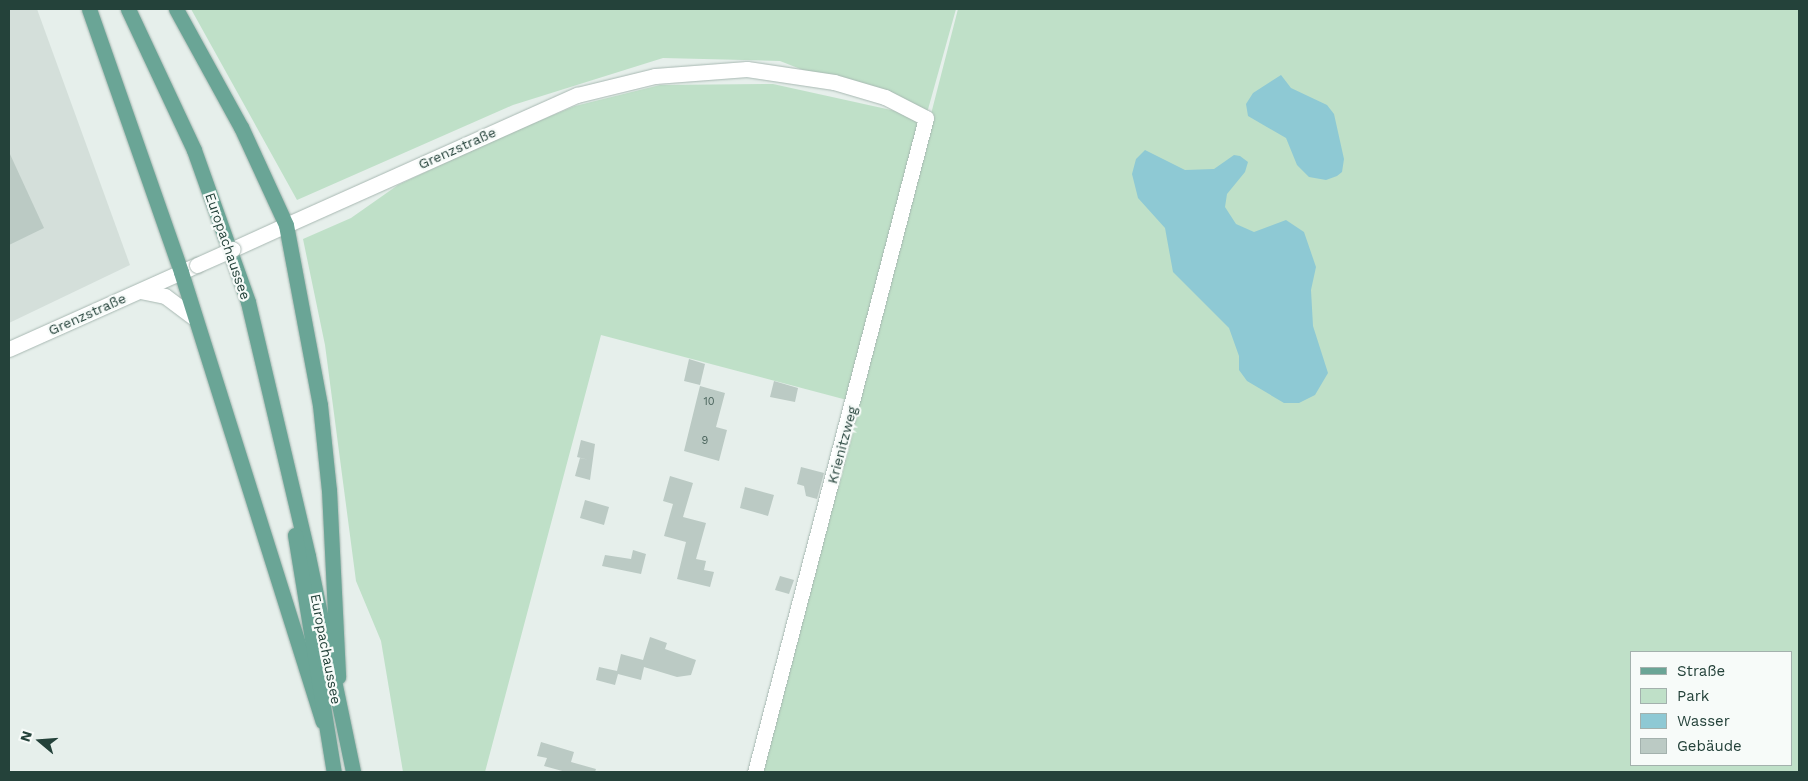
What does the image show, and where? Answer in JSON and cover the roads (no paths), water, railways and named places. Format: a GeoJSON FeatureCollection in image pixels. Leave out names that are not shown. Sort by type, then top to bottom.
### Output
{"type":"FeatureCollection","features":[{"type":"Feature","properties":{"kind":"main road"},"geometry":{"type":"LineString","coordinates":[[89,9],[181,272],[193,317],[323,721]]}},
{"type":"Feature","properties":{"kind":"main road","name":"Europachaussee"},"geometry":{"type":"LineString","coordinates":[[128,9],[194,150],[245,293],[291,496],[308,556],[353,772]]}},
{"type":"Feature","properties":{"kind":"main road"},"geometry":{"type":"LineString","coordinates":[[176,9],[241,127],[286,225],[320,405],[330,490],[339,711]]}},
{"type":"Feature","properties":{"kind":"main road","name":"Europachaussee"},"geometry":{"type":"LineString","coordinates":[[291,496],[297,559],[323,721],[334,772]]}},
{"type":"Feature","properties":{"kind":"street","name":"Grenzstraße"},"geometry":{"type":"LineString","coordinates":[[9,349],[577,95],[655,76],[747,70],[834,82],[885,97],[926,118]]}},
{"type":"Feature","properties":{"kind":"street","name":"Krienitzweg"},"geometry":{"type":"LineString","coordinates":[[755,772],[926,118]]}},
{"type":"Feature","properties":{"kind":"street"},"geometry":{"type":"LineString","coordinates":[[140,291],[165,296],[193,317]]}},
{"type":"Feature","properties":{"kind":"water"},"geometry":{"type":"Polygon","coordinates":[[[1281,75],[1291,88],[1327,105],[1334,114],[1344,159],[1342,172],[1337,176],[1326,180],[1309,177],[1297,165],[1286,138],[1248,116],[1246,104],[1253,93],[1281,75]]]}},
{"type":"Feature","properties":{"kind":"water"},"geometry":{"type":"Polygon","coordinates":[[[1145,150],[1185,170],[1214,169],[1234,155],[1240,156],[1248,162],[1245,172],[1227,194],[1225,207],[1236,224],[1254,232],[1286,220],[1304,232],[1316,267],[1311,290],[1313,326],[1328,373],[1315,395],[1299,403],[1284,403],[1247,381],[1239,370],[1239,356],[1229,328],[1173,272],[1165,228],[1138,198],[1132,174],[1136,159],[1145,150]]]}}]}
